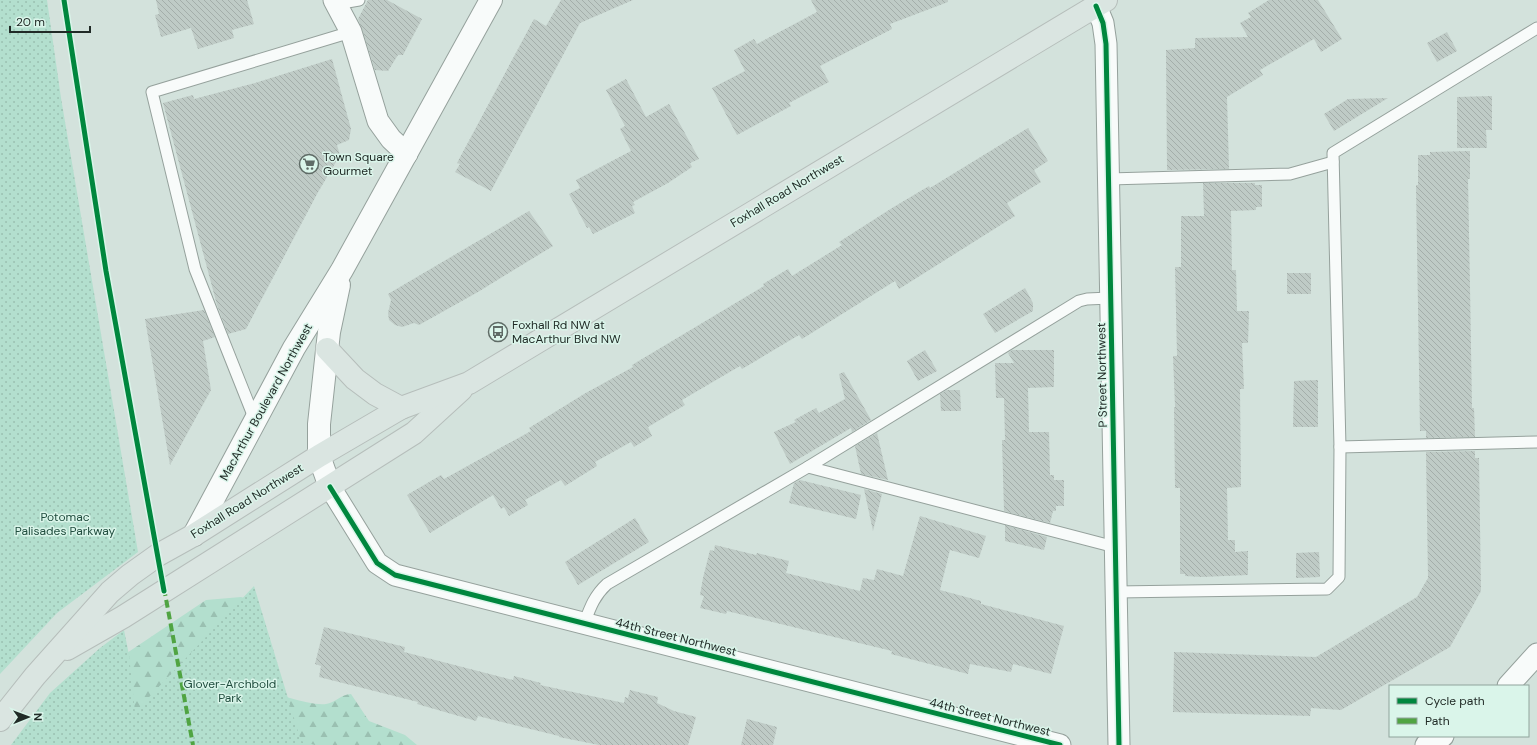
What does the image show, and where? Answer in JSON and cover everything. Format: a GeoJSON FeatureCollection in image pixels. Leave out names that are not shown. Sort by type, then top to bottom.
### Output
{"type":"FeatureCollection","features":[{"type":"Feature","properties":{"kind":"main road","name":"MacArthur Boulevard Northwest"},"geometry":{"type":"LineString","coordinates":[[194,535],[294,348],[342,270],[491,0]]}},
{"type":"Feature","properties":{"kind":"main road","name":"Foxhall Road Northwest"},"geometry":{"type":"LineString","coordinates":[[0,720],[52,657],[110,592],[130,575],[158,555],[194,535],[319,456],[401,408],[469,383],[1101,3]]}},
{"type":"Feature","properties":{"kind":"main road","name":"MacArthur Boulevard Northwest"},"geometry":{"type":"LineString","coordinates":[[319,456],[322,396],[327,349],[342,270]]}},
{"type":"Feature","properties":{"kind":"main road"},"geometry":{"type":"LineString","coordinates":[[327,349],[355,379],[375,394],[401,408]]}},
{"type":"Feature","properties":{"kind":"main road","name":"Foxhall Road Northwest"},"geometry":{"type":"LineString","coordinates":[[52,657],[123,617],[414,433],[469,383]]}},
{"type":"Feature","properties":{"kind":"main road","name":"44th Street Northwest"},"geometry":{"type":"LineString","coordinates":[[319,456],[330,487]]}},
{"type":"Feature","properties":{"kind":"street"},"geometry":{"type":"LineString","coordinates":[[335,2],[351,32],[378,121],[391,139],[406,154]]}},
{"type":"Feature","properties":{"kind":"street","name":"P Street Northwest"},"geometry":{"type":"LineString","coordinates":[[1101,3],[1106,44],[1119,745]]}},
{"type":"Feature","properties":{"kind":"street","name":"44th Street Northwest"},"geometry":{"type":"LineString","coordinates":[[330,487],[377,563],[395,575],[1060,745]]}},
{"type":"Feature","properties":{"kind":"street"},"geometry":{"type":"LineString","coordinates":[[1509,685],[1537,654]]}},
{"type":"Feature","properties":{"kind":"street"},"geometry":{"type":"LineString","coordinates":[[1426,745],[1441,737]]}},
{"type":"Feature","properties":{"kind":"lane"},"geometry":{"type":"LineString","coordinates":[[335,2],[360,0]]}},
{"type":"Feature","properties":{"kind":"lane"},"geometry":{"type":"LineString","coordinates":[[1116,592],[1327,589],[1339,578],[1340,448],[1333,153],[1537,28]]}},
{"type":"Feature","properties":{"kind":"lane"},"geometry":{"type":"LineString","coordinates":[[255,421],[195,269],[152,92],[351,32]]}},
{"type":"Feature","properties":{"kind":"lane"},"geometry":{"type":"LineString","coordinates":[[1109,179],[1290,174],[1334,162]]}},
{"type":"Feature","properties":{"kind":"lane"},"geometry":{"type":"LineString","coordinates":[[584,624],[592,601],[598,592],[608,584],[808,467],[1079,301],[1086,299],[1110,298]]}},
{"type":"Feature","properties":{"kind":"lane"},"geometry":{"type":"LineString","coordinates":[[1340,448],[1537,442]]}},
{"type":"Feature","properties":{"kind":"lane"},"geometry":{"type":"LineString","coordinates":[[808,467],[1115,547]]}},
{"type":"Feature","properties":{"kind":"green space","name":"Potomac Palisades Parkway"},"geometry":{"type":"Polygon","coordinates":[[[0,0],[47,0],[61,98],[138,552],[57,613],[0,674],[0,0]]]}},
{"type":"Feature","properties":{"kind":"green space","name":"Glover-Archbold Park"},"geometry":{"type":"Polygon","coordinates":[[[254,586],[301,741],[315,745],[11,745],[50,693],[100,648],[124,630],[129,655],[135,712],[254,586]]]}},
{"type":"Feature","properties":{"kind":"green space"},"geometry":{"type":"Polygon","coordinates":[[[241,597],[256,602],[257,687],[292,698],[319,704],[326,704],[344,695],[351,694],[369,721],[405,735],[417,745],[46,745],[103,669],[206,600],[241,597]]]}},
{"type":"Feature","properties":{"kind":"building"},"geometry":{"type":"Polygon","coordinates":[[[156,0],[247,0],[254,24],[232,30],[234,38],[198,49],[191,28],[161,37],[155,15],[159,14],[156,0]]]}},
{"type":"Feature","properties":{"kind":"building"},"geometry":{"type":"Polygon","coordinates":[[[368,0],[387,0],[422,19],[403,55],[398,55],[388,71],[375,70],[358,19],[368,0]]]}},
{"type":"Feature","properties":{"kind":"building"},"geometry":{"type":"Polygon","coordinates":[[[561,0],[633,0],[580,23],[491,191],[455,172],[460,164],[457,163],[534,19],[546,26],[561,0]]]}},
{"type":"Feature","properties":{"kind":"building"},"geometry":{"type":"Polygon","coordinates":[[[811,0],[948,0],[948,2],[890,24],[892,29],[820,66],[829,82],[789,103],[791,106],[737,135],[712,88],[745,71],[734,50],[754,39],[757,44],[817,12],[811,0]]]}},
{"type":"Feature","properties":{"kind":"building"},"geometry":{"type":"Polygon","coordinates":[[[1269,0],[1318,0],[1342,39],[1321,52],[1314,39],[1260,70],[1263,75],[1227,97],[1229,169],[1167,170],[1166,50],[1195,48],[1195,38],[1248,37],[1240,23],[1251,17],[1248,13],[1269,0]]]}},
{"type":"Feature","properties":{"kind":"building"},"geometry":{"type":"Polygon","coordinates":[[[1447,32],[1457,51],[1437,62],[1427,43],[1447,32]]]}},
{"type":"Feature","properties":{"kind":"building"},"geometry":{"type":"Polygon","coordinates":[[[332,59],[351,129],[349,140],[337,145],[340,155],[317,194],[246,329],[228,334],[217,305],[163,103],[193,95],[194,99],[255,83],[332,59]]]}},
{"type":"Feature","properties":{"kind":"building"},"geometry":{"type":"Polygon","coordinates":[[[626,79],[646,117],[669,104],[699,159],[690,163],[692,167],[668,183],[633,202],[635,205],[632,206],[635,213],[593,234],[589,227],[587,228],[569,194],[580,188],[576,180],[631,151],[620,129],[625,126],[606,90],[626,79]]]}},
{"type":"Feature","properties":{"kind":"building"},"geometry":{"type":"Polygon","coordinates":[[[1492,96],[1492,130],[1486,130],[1487,148],[1457,148],[1457,97],[1492,96]]]}},
{"type":"Feature","properties":{"kind":"building"},"geometry":{"type":"Polygon","coordinates":[[[1388,98],[1334,131],[1324,114],[1348,99],[1388,98]]]}},
{"type":"Feature","properties":{"kind":"building"},"geometry":{"type":"Polygon","coordinates":[[[1028,128],[1048,161],[1034,170],[1041,182],[1007,203],[1015,216],[899,289],[895,281],[802,339],[799,335],[742,369],[740,366],[682,400],[685,405],[648,427],[652,436],[634,447],[631,442],[595,462],[597,466],[565,486],[561,480],[525,500],[528,505],[509,516],[504,507],[501,509],[493,495],[430,533],[407,495],[441,475],[444,479],[531,431],[529,428],[584,394],[633,367],[632,365],[764,286],[763,284],[788,269],[792,276],[842,245],[839,242],[892,208],[929,186],[930,188],[1028,128]]]}},
{"type":"Feature","properties":{"kind":"building"},"geometry":{"type":"Polygon","coordinates":[[[1470,151],[1470,179],[1468,179],[1472,408],[1474,408],[1475,437],[1426,438],[1426,431],[1420,431],[1416,185],[1418,185],[1418,155],[1430,155],[1430,152],[1470,151]]]}},
{"type":"Feature","properties":{"kind":"building"},"geometry":{"type":"Polygon","coordinates":[[[1203,183],[1255,183],[1255,185],[1262,185],[1262,207],[1256,207],[1256,210],[1231,211],[1232,270],[1236,270],[1237,311],[1249,311],[1248,343],[1242,343],[1244,389],[1240,389],[1241,487],[1227,488],[1228,540],[1235,540],[1235,552],[1248,551],[1248,575],[1202,577],[1185,576],[1185,574],[1180,574],[1180,488],[1175,488],[1175,407],[1173,356],[1177,356],[1175,267],[1181,267],[1181,216],[1204,216],[1203,183]]]}},
{"type":"Feature","properties":{"kind":"building"},"geometry":{"type":"Polygon","coordinates":[[[529,211],[553,246],[478,292],[419,325],[414,323],[402,327],[395,325],[389,320],[388,313],[391,300],[388,294],[529,211]]]}},
{"type":"Feature","properties":{"kind":"building"},"geometry":{"type":"Polygon","coordinates":[[[1287,273],[1311,273],[1311,294],[1287,294],[1287,273]]]}},
{"type":"Feature","properties":{"kind":"building"},"geometry":{"type":"Polygon","coordinates":[[[1025,288],[1033,303],[1033,311],[995,333],[983,314],[1025,288]]]}},
{"type":"Feature","properties":{"kind":"building"},"geometry":{"type":"Polygon","coordinates":[[[204,310],[215,337],[203,341],[211,390],[170,465],[145,319],[204,310]]]}},
{"type":"Feature","properties":{"kind":"building"},"geometry":{"type":"Polygon","coordinates":[[[925,350],[937,371],[918,381],[907,361],[925,350]]]}},
{"type":"Feature","properties":{"kind":"building"},"geometry":{"type":"Polygon","coordinates":[[[1012,350],[1054,350],[1054,387],[1028,388],[1029,432],[1049,432],[1050,475],[1054,475],[1054,480],[1064,480],[1064,506],[1056,506],[1056,511],[1053,511],[1050,523],[1004,511],[1002,440],[1005,440],[1004,398],[996,398],[995,363],[1014,363],[1008,353],[1012,350]]]}},
{"type":"Feature","properties":{"kind":"building"},"geometry":{"type":"Polygon","coordinates":[[[844,372],[871,420],[852,432],[851,428],[790,464],[774,432],[796,422],[794,420],[816,408],[819,413],[845,399],[839,374],[844,372]]]}},
{"type":"Feature","properties":{"kind":"building"},"geometry":{"type":"Polygon","coordinates":[[[1318,380],[1318,427],[1293,427],[1294,381],[1318,380]]]}},
{"type":"Feature","properties":{"kind":"building"},"geometry":{"type":"Polygon","coordinates":[[[947,390],[960,390],[961,411],[941,411],[940,394],[947,390]]]}},
{"type":"Feature","properties":{"kind":"building"},"geometry":{"type":"Polygon","coordinates":[[[877,433],[888,480],[861,474],[855,446],[877,433]]]}},
{"type":"Feature","properties":{"kind":"building"},"geometry":{"type":"Polygon","coordinates":[[[1475,451],[1475,458],[1479,458],[1481,591],[1450,647],[1341,710],[1311,708],[1310,716],[1173,712],[1174,652],[1316,657],[1417,597],[1428,578],[1426,452],[1475,451]]]}},
{"type":"Feature","properties":{"kind":"building"},"geometry":{"type":"Polygon","coordinates":[[[800,480],[861,495],[856,519],[789,503],[794,483],[800,480]]]}},
{"type":"Feature","properties":{"kind":"building"},"geometry":{"type":"Polygon","coordinates":[[[864,489],[882,494],[873,531],[864,489]]]}},
{"type":"Feature","properties":{"kind":"building"},"geometry":{"type":"Polygon","coordinates":[[[920,516],[986,536],[979,558],[950,550],[940,590],[981,601],[981,604],[1064,626],[1051,674],[1013,664],[1011,672],[970,664],[968,674],[891,654],[892,651],[727,611],[726,614],[700,608],[704,596],[700,595],[703,578],[710,550],[714,551],[715,545],[789,561],[786,573],[860,591],[863,578],[874,580],[877,569],[903,576],[920,516]]]}},
{"type":"Feature","properties":{"kind":"building"},"geometry":{"type":"Polygon","coordinates":[[[635,518],[649,542],[578,585],[565,562],[635,518]]]}},
{"type":"Feature","properties":{"kind":"building"},"geometry":{"type":"Polygon","coordinates":[[[1005,525],[1047,537],[1044,550],[1005,541],[1005,525]]]}},
{"type":"Feature","properties":{"kind":"building"},"geometry":{"type":"Polygon","coordinates":[[[1319,552],[1320,577],[1296,578],[1296,553],[1319,552]]]}},
{"type":"Feature","properties":{"kind":"building"},"geometry":{"type":"Polygon","coordinates":[[[324,627],[405,647],[404,652],[513,680],[514,676],[541,683],[540,685],[624,703],[625,697],[628,698],[630,690],[658,697],[657,703],[674,711],[696,717],[688,745],[599,745],[559,737],[478,716],[476,721],[417,704],[418,702],[319,677],[321,666],[315,664],[324,627]]]}},
{"type":"Feature","properties":{"kind":"building"},"geometry":{"type":"Polygon","coordinates":[[[747,719],[777,727],[773,745],[741,745],[747,719]]]}},
{"type":"Feature","properties":{"kind":"marked path"},"geometry":{"type":"LineString","coordinates":[[164,588],[193,745]]}},
{"type":"Feature","properties":{"kind":"cycle path"},"geometry":{"type":"LineString","coordinates":[[64,0],[106,271],[164,591]]}},
{"type":"Feature","properties":{"kind":"cycle path"},"geometry":{"type":"LineString","coordinates":[[1096,6],[1103,23],[1106,44],[1119,745]]}},
{"type":"Feature","properties":{"kind":"cycle path"},"geometry":{"type":"LineString","coordinates":[[330,487],[377,563],[395,575],[1060,745]]}},
{"type":"Feature","properties":{"kind":"place","name":"Town Square Gourmet"},"geometry":{"type":"Point","coordinates":[309,164]}},
{"type":"Feature","properties":{"kind":"place","name":"Foxhall Rd NW at MacArthur Blvd NW"},"geometry":{"type":"Point","coordinates":[498,332]}}]}
